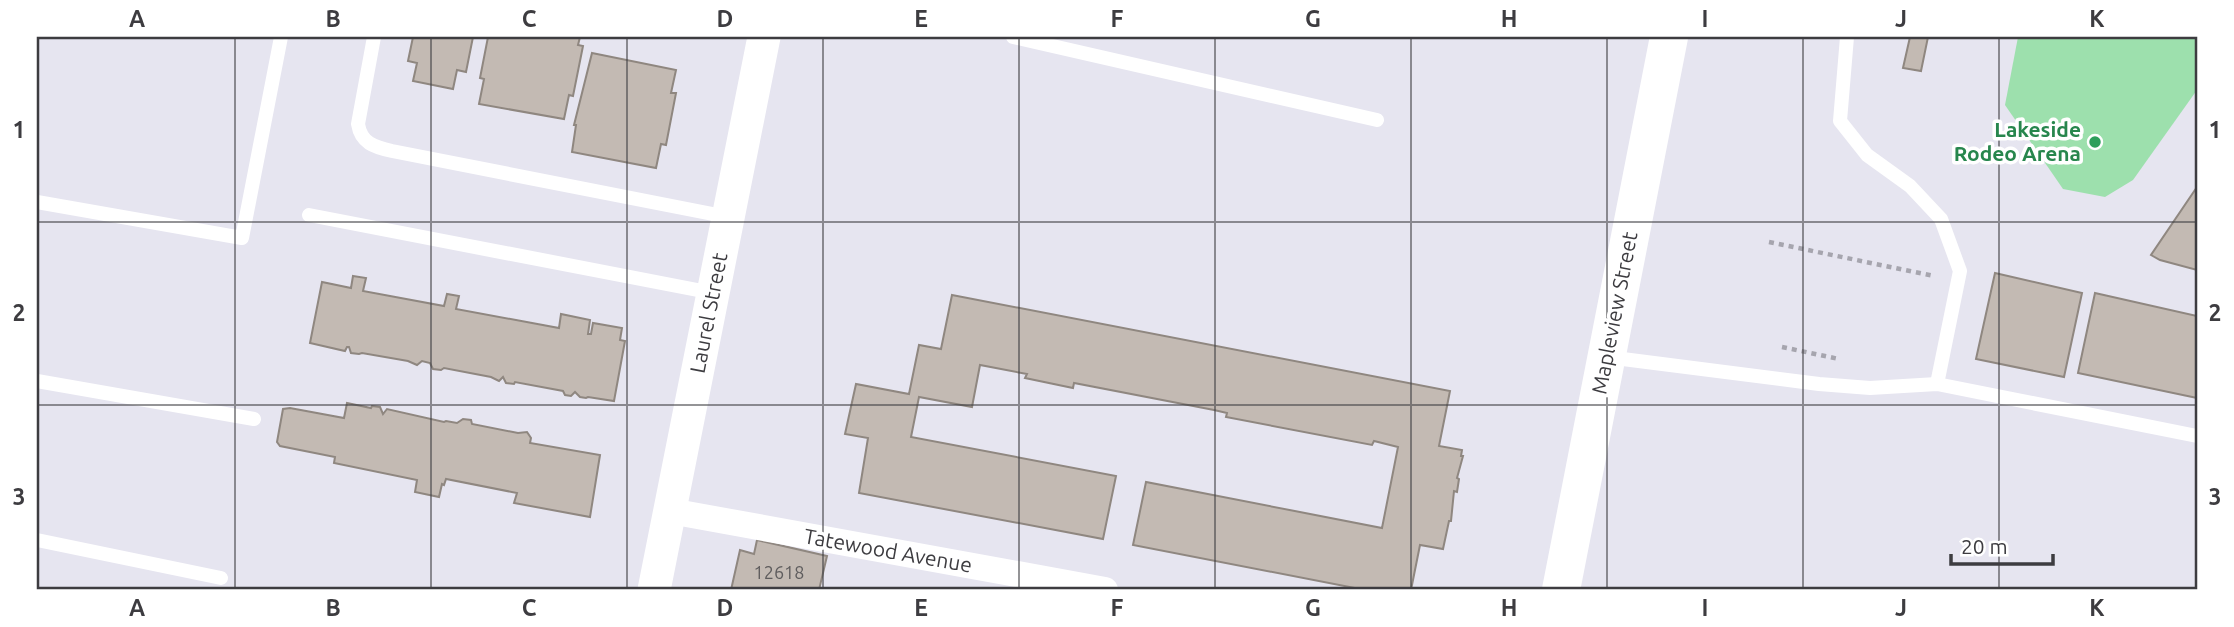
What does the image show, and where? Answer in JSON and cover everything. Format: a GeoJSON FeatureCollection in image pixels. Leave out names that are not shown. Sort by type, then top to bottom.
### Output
{"type":"FeatureCollection","features":[{"type":"Feature","properties":{"kind":"main road","name":"Mapleview Street"},"geometry":{"type":"LineString","coordinates":[[1561,590],[1669,37]]}},
{"type":"Feature","properties":{"kind":"street","name":"Laurel Street"},"geometry":{"type":"LineString","coordinates":[[654,590],[764,37]]}},
{"type":"Feature","properties":{"kind":"street","name":"Tatewood Avenue"},"geometry":{"type":"LineString","coordinates":[[670,511],[1105,590]]}},
{"type":"Feature","properties":{"kind":"lane"},"geometry":{"type":"LineString","coordinates":[[37,202],[243,238],[281,37]]}},
{"type":"Feature","properties":{"kind":"lane"},"geometry":{"type":"LineString","coordinates":[[374,37],[358,124],[362,137],[372,146],[728,216]]}},
{"type":"Feature","properties":{"kind":"lane"},"geometry":{"type":"LineString","coordinates":[[1013,37],[1377,120]]}},
{"type":"Feature","properties":{"kind":"lane"},"geometry":{"type":"LineString","coordinates":[[1847,37],[1840,121],[1867,155],[1910,186],[1941,219],[1961,271],[1937,384]]}},
{"type":"Feature","properties":{"kind":"lane"},"geometry":{"type":"LineString","coordinates":[[309,215],[713,293]]}},
{"type":"Feature","properties":{"kind":"lane"},"geometry":{"type":"LineString","coordinates":[[1606,357],[1819,384],[1870,388],[1937,384],[2197,436]]}},
{"type":"Feature","properties":{"kind":"lane"},"geometry":{"type":"LineString","coordinates":[[37,380],[254,419]]}},
{"type":"Feature","properties":{"kind":"lane"},"geometry":{"type":"LineString","coordinates":[[37,540],[221,578]]}},
{"type":"Feature","properties":{"kind":"path"},"geometry":{"type":"LineString","coordinates":[[1769,242],[1945,278]]}},
{"type":"Feature","properties":{"kind":"path"},"geometry":{"type":"LineString","coordinates":[[1782,347],[1849,361]]}},
{"type":"Feature","properties":{"kind":"green space","name":"Lakeside Rodeo Arena"},"geometry":{"type":"Polygon","coordinates":[[[2018,37],[2197,37],[2197,90],[2133,180],[2105,197],[2063,189],[2005,105],[2018,37]]]}},
{"type":"Feature","properties":{"kind":"building"},"geometry":{"type":"Polygon","coordinates":[[[413,37],[473,37],[466,72],[457,70],[453,89],[413,81],[417,63],[408,61],[413,37]]]}},
{"type":"Feature","properties":{"kind":"building"},"geometry":{"type":"Polygon","coordinates":[[[488,37],[580,37],[578,45],[583,46],[573,96],[569,95],[564,119],[479,104],[484,79],[480,78],[488,37]]]}},
{"type":"Feature","properties":{"kind":"building"},"geometry":{"type":"Polygon","coordinates":[[[1910,37],[1928,37],[1921,71],[1903,68],[1910,37]]]}},
{"type":"Feature","properties":{"kind":"building"},"geometry":{"type":"Polygon","coordinates":[[[592,53],[676,70],[671,93],[676,93],[666,145],[661,144],[656,168],[572,152],[574,125],[592,53]]]}},
{"type":"Feature","properties":{"kind":"building"},"geometry":{"type":"Polygon","coordinates":[[[2197,187],[2197,270],[2151,255],[2197,187]]]}},
{"type":"Feature","properties":{"kind":"building"},"geometry":{"type":"Polygon","coordinates":[[[1995,273],[2082,293],[2064,377],[1976,359],[1995,273]]]}},
{"type":"Feature","properties":{"kind":"building"},"geometry":{"type":"Polygon","coordinates":[[[353,276],[366,278],[363,291],[444,306],[447,294],[459,296],[456,309],[559,328],[561,314],[590,320],[588,334],[591,334],[593,323],[622,328],[620,340],[625,341],[614,401],[580,397],[575,392],[571,396],[565,395],[563,391],[515,382],[506,383],[503,377],[499,381],[444,368],[433,369],[430,363],[422,361],[417,365],[408,361],[351,353],[349,347],[345,351],[310,343],[322,282],[351,288],[353,276]]]}},
{"type":"Feature","properties":{"kind":"building"},"geometry":{"type":"Polygon","coordinates":[[[2095,293],[2197,316],[2197,398],[2078,373],[2095,293]]]}},
{"type":"Feature","properties":{"kind":"building"},"geometry":{"type":"Polygon","coordinates":[[[952,295],[1450,391],[1439,446],[1462,450],[1463,456],[1443,549],[1420,545],[1411,590],[1365,590],[1133,545],[1146,482],[1382,528],[1398,447],[1374,441],[1372,445],[1226,417],[1227,413],[1214,410],[1074,383],[1073,388],[1025,378],[1027,374],[980,365],[972,407],[919,397],[911,437],[1116,476],[1103,539],[859,493],[868,438],[845,434],[856,384],[909,394],[919,345],[941,349],[952,295]]]}},
{"type":"Feature","properties":{"kind":"building"},"geometry":{"type":"Polygon","coordinates":[[[347,403],[380,407],[383,414],[387,409],[444,422],[471,420],[472,424],[518,433],[527,432],[531,438],[530,443],[600,455],[590,517],[514,503],[517,493],[446,479],[439,497],[415,492],[417,480],[334,463],[335,457],[280,446],[277,442],[283,409],[344,418],[347,403]]]}},
{"type":"Feature","properties":{"kind":"building"},"geometry":{"type":"Polygon","coordinates":[[[757,540],[827,556],[819,590],[731,590],[740,550],[754,554],[757,540]]]}},
{"type":"Feature","properties":{"kind":"place","name":"Lakeside Rodeo Arena"},"geometry":{"type":"Point","coordinates":[2095,142]}}]}
